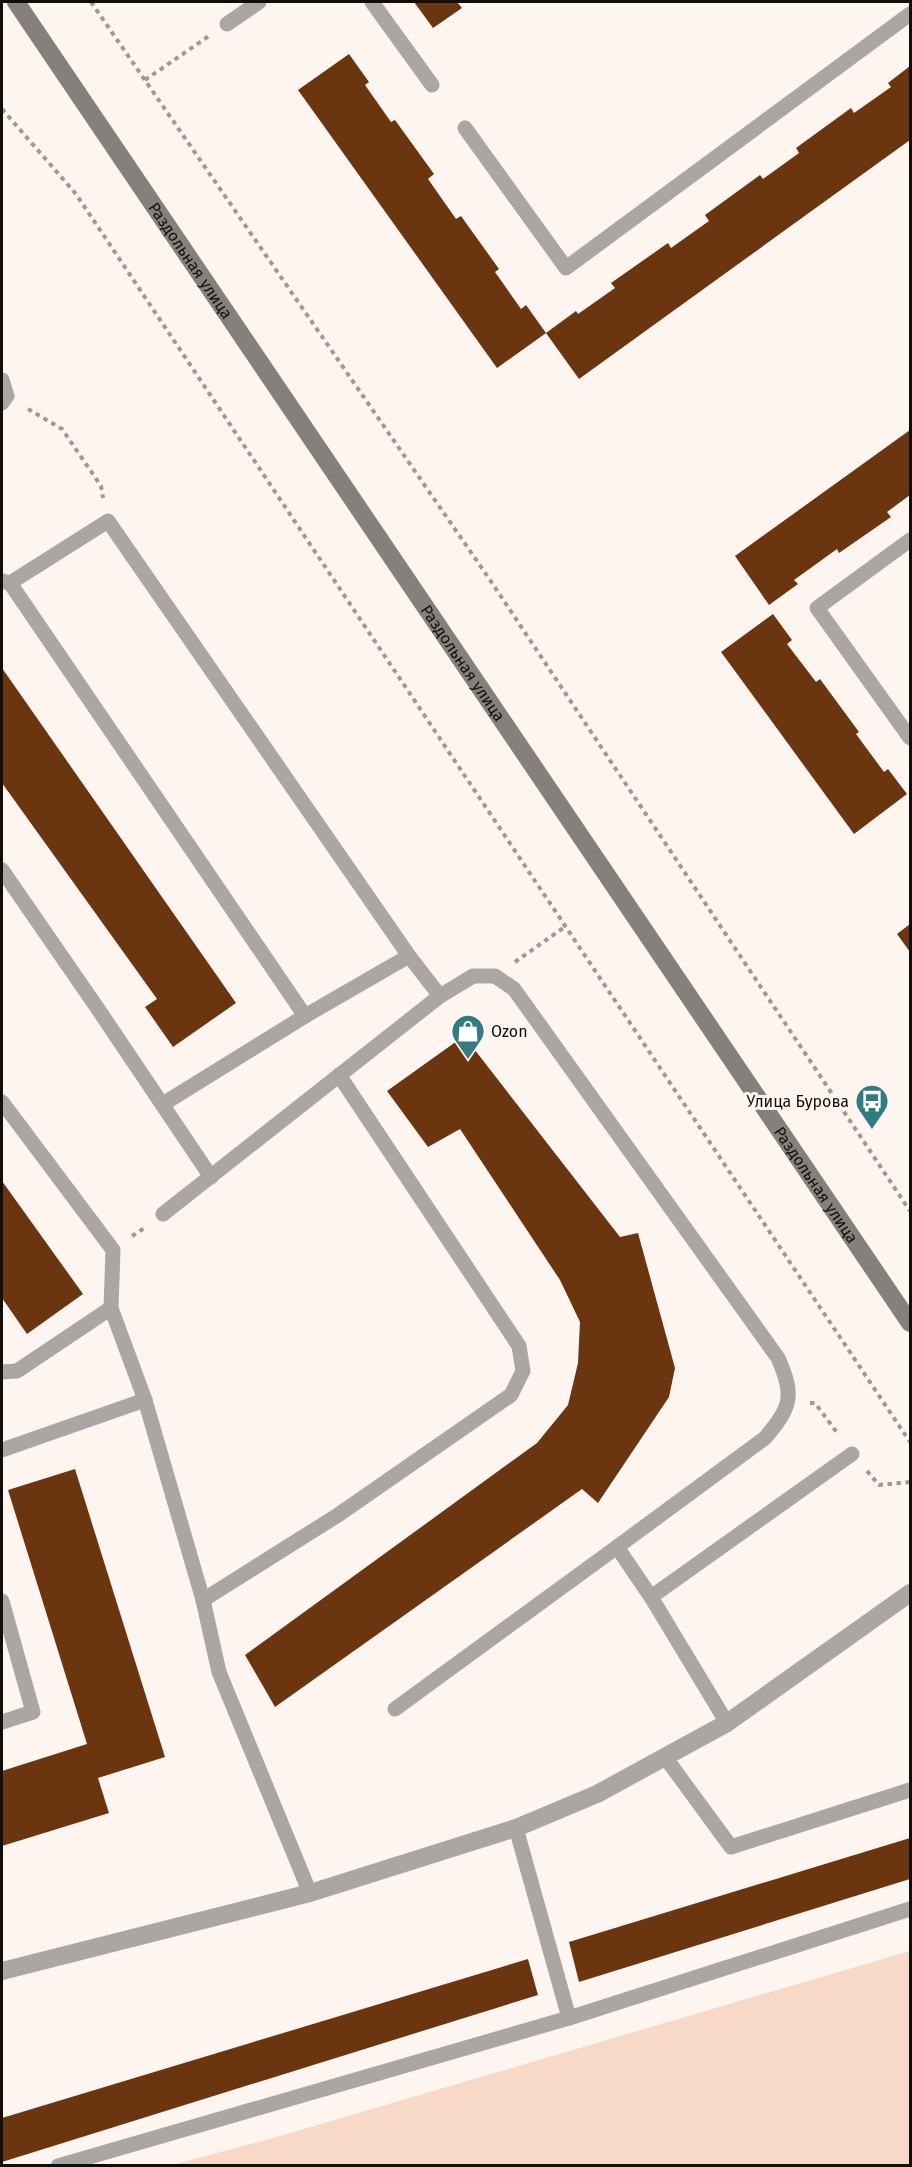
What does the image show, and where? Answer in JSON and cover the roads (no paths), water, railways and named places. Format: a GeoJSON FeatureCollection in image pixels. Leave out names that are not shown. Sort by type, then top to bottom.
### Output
{"type":"FeatureCollection","features":[{"type":"Feature","properties":{"kind":"main road","name":"Раздольная улица"},"geometry":{"type":"LineString","coordinates":[[16,2],[910,1323]]}},
{"type":"Feature","properties":{"kind":"street"},"geometry":{"type":"LineString","coordinates":[[2,1971],[310,1893],[516,1828],[597,1794],[727,1723],[910,1593]]}},
{"type":"Feature","properties":{"kind":"lane"},"geometry":{"type":"LineString","coordinates":[[227,24],[259,2]]}},
{"type":"Feature","properties":{"kind":"lane"},"geometry":{"type":"LineString","coordinates":[[372,2],[432,85]]}},
{"type":"Feature","properties":{"kind":"lane"},"geometry":{"type":"LineString","coordinates":[[465,128],[566,268],[910,14]]}},
{"type":"Feature","properties":{"kind":"lane"},"geometry":{"type":"LineString","coordinates":[[2,380],[4,399]]}},
{"type":"Feature","properties":{"kind":"lane"},"geometry":{"type":"LineString","coordinates":[[305,1016],[6,582],[108,521],[409,956],[440,996]]}},
{"type":"Feature","properties":{"kind":"lane"},"geometry":{"type":"LineString","coordinates":[[910,540],[817,608],[910,738]]}},
{"type":"Feature","properties":{"kind":"lane"},"geometry":{"type":"LineString","coordinates":[[2,870],[211,1177]]}},
{"type":"Feature","properties":{"kind":"lane"},"geometry":{"type":"LineString","coordinates":[[163,1104],[305,1016],[409,956]]}},
{"type":"Feature","properties":{"kind":"lane"},"geometry":{"type":"LineString","coordinates":[[163,1214],[440,996],[473,976],[495,976],[514,989],[778,1358],[787,1379],[789,1399],[781,1418],[765,1438],[394,1708]]}},
{"type":"Feature","properties":{"kind":"lane"},"geometry":{"type":"LineString","coordinates":[[203,1600],[338,1515],[511,1395],[523,1371],[519,1346],[339,1075]]}},
{"type":"Feature","properties":{"kind":"lane"},"geometry":{"type":"LineString","coordinates":[[2,1102],[113,1250],[111,1308],[145,1400],[203,1600],[219,1672],[310,1893]]}},
{"type":"Feature","properties":{"kind":"lane"},"geometry":{"type":"LineString","coordinates":[[2,1372],[17,1371],[111,1308]]}},
{"type":"Feature","properties":{"kind":"lane"},"geometry":{"type":"LineString","coordinates":[[2,1450],[145,1400]]}},
{"type":"Feature","properties":{"kind":"lane"},"geometry":{"type":"LineString","coordinates":[[651,1597],[852,1454]]}},
{"type":"Feature","properties":{"kind":"lane"},"geometry":{"type":"LineString","coordinates":[[617,1547],[651,1597],[727,1723]]}},
{"type":"Feature","properties":{"kind":"lane"},"geometry":{"type":"LineString","coordinates":[[2,1601],[33,1712],[2,1722]]}},
{"type":"Feature","properties":{"kind":"lane"},"geometry":{"type":"LineString","coordinates":[[665,1757],[731,1847],[910,1790]]}},
{"type":"Feature","properties":{"kind":"lane"},"geometry":{"type":"LineString","coordinates":[[516,1828],[569,2018]]}},
{"type":"Feature","properties":{"kind":"lane"},"geometry":{"type":"LineString","coordinates":[[58,2166],[569,2018],[910,1909]]}},
{"type":"Feature","properties":{"kind":"place","name":"Ozon"},"geometry":{"type":"Point","coordinates":[468,1060]}},
{"type":"Feature","properties":{"kind":"place","name":"Улица Бурова"},"geometry":{"type":"Point","coordinates":[872,1130]}}]}
